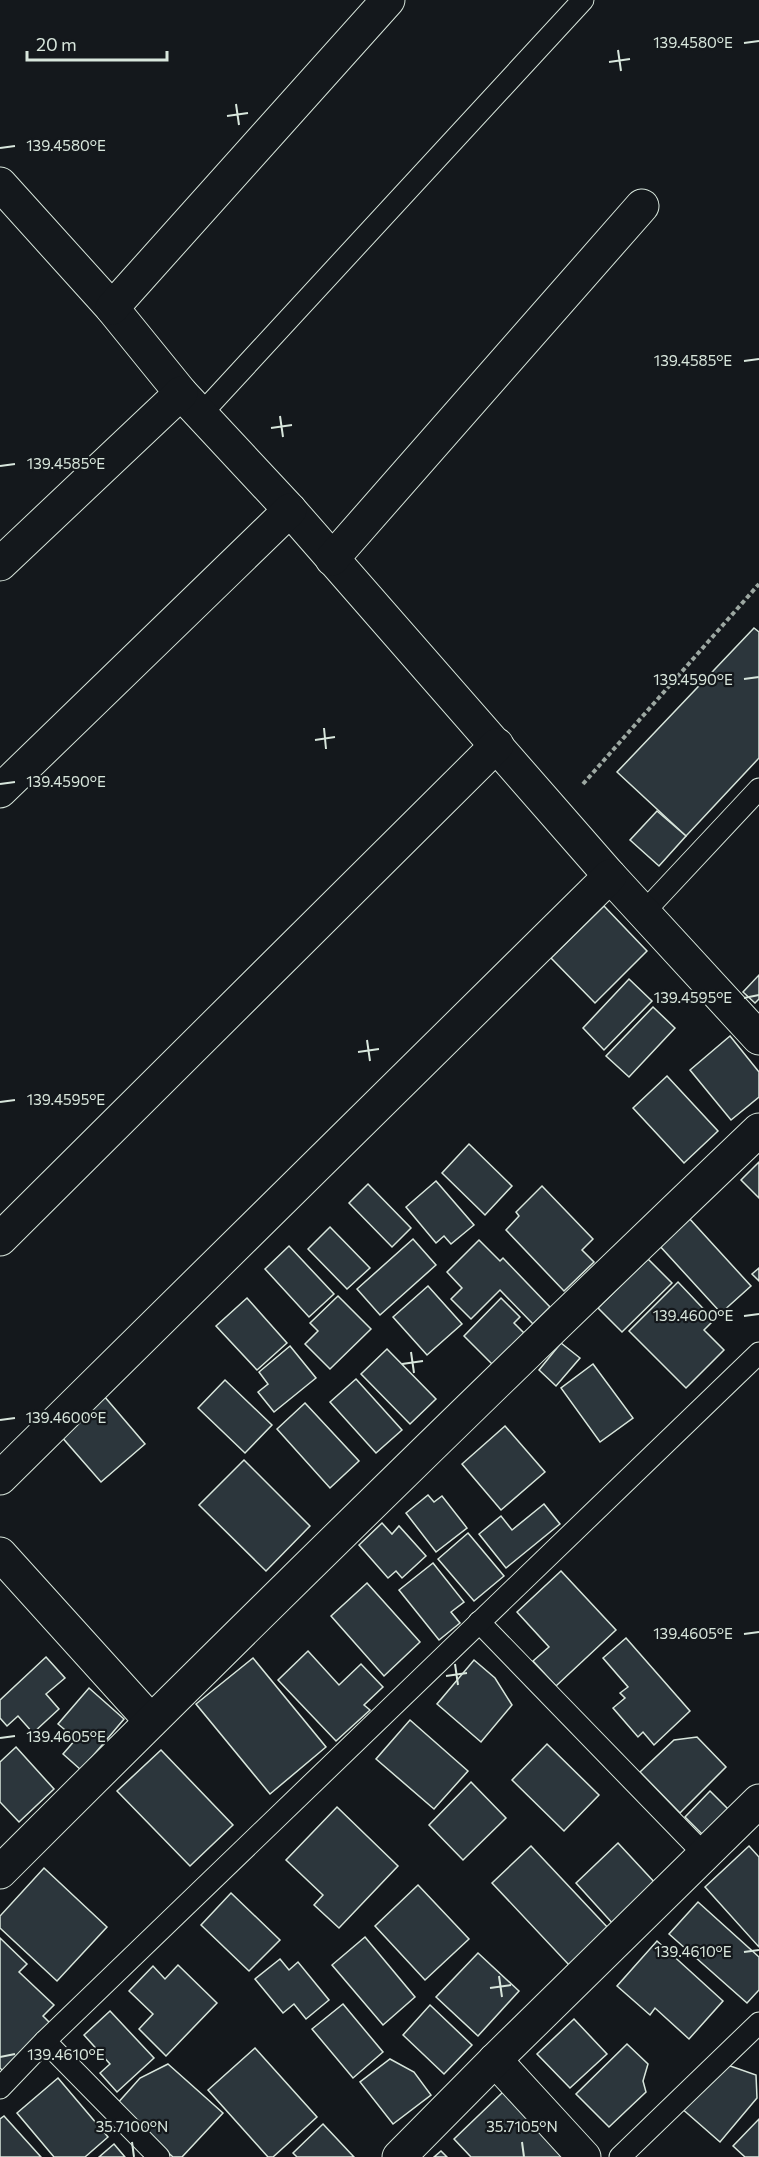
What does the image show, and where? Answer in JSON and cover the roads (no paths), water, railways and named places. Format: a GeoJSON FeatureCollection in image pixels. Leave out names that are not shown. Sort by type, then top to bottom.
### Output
{"type":"FeatureCollection","features":[{"type":"Feature","properties":{"kind":"street"},"geometry":{"type":"LineString","coordinates":[[112,308],[388,0]]}},
{"type":"Feature","properties":{"kind":"street"},"geometry":{"type":"LineString","coordinates":[[0,184],[112,308],[192,403],[290,510],[610,876],[759,1038]]}},
{"type":"Feature","properties":{"kind":"street"},"geometry":{"type":"LineString","coordinates":[[332,559],[642,206]]}},
{"type":"Feature","properties":{"kind":"street"},"geometry":{"type":"LineString","coordinates":[[0,564],[192,403]]}},
{"type":"Feature","properties":{"kind":"street"},"geometry":{"type":"LineString","coordinates":[[0,791],[290,510]]}},
{"type":"Feature","properties":{"kind":"street"},"geometry":{"type":"LineString","coordinates":[[0,1239],[497,745]]}},
{"type":"Feature","properties":{"kind":"street"},"geometry":{"type":"LineString","coordinates":[[0,1478],[610,876]]}},
{"type":"Feature","properties":{"kind":"street"},"geometry":{"type":"LineString","coordinates":[[0,1872],[561,1318],[759,1130]]}},
{"type":"Feature","properties":{"kind":"street"},"geometry":{"type":"LineString","coordinates":[[0,1554],[151,1721]]}},
{"type":"Feature","properties":{"kind":"street"},"geometry":{"type":"LineString","coordinates":[[399,2157],[759,1801]]}},
{"type":"Feature","properties":{"kind":"street"},"geometry":{"type":"LineString","coordinates":[[495,2060],[584,2157]]}},
{"type":"Feature","properties":{"kind":"lane"},"geometry":{"type":"LineString","coordinates":[[192,403],[583,0]]}},
{"type":"Feature","properties":{"kind":"lane"},"geometry":{"type":"LineString","coordinates":[[643,912],[759,789]]}},
{"type":"Feature","properties":{"kind":"lane"},"geometry":{"type":"LineString","coordinates":[[0,2088],[45,2041],[759,1353]]}},
{"type":"Feature","properties":{"kind":"lane"},"geometry":{"type":"LineString","coordinates":[[479,1622],[704,1854]]}},
{"type":"Feature","properties":{"kind":"lane"},"geometry":{"type":"LineString","coordinates":[[620,2157],[759,2023]]}},
{"type":"Feature","properties":{"kind":"lane"},"geometry":{"type":"LineString","coordinates":[[45,2041],[159,2157]]}}]}
